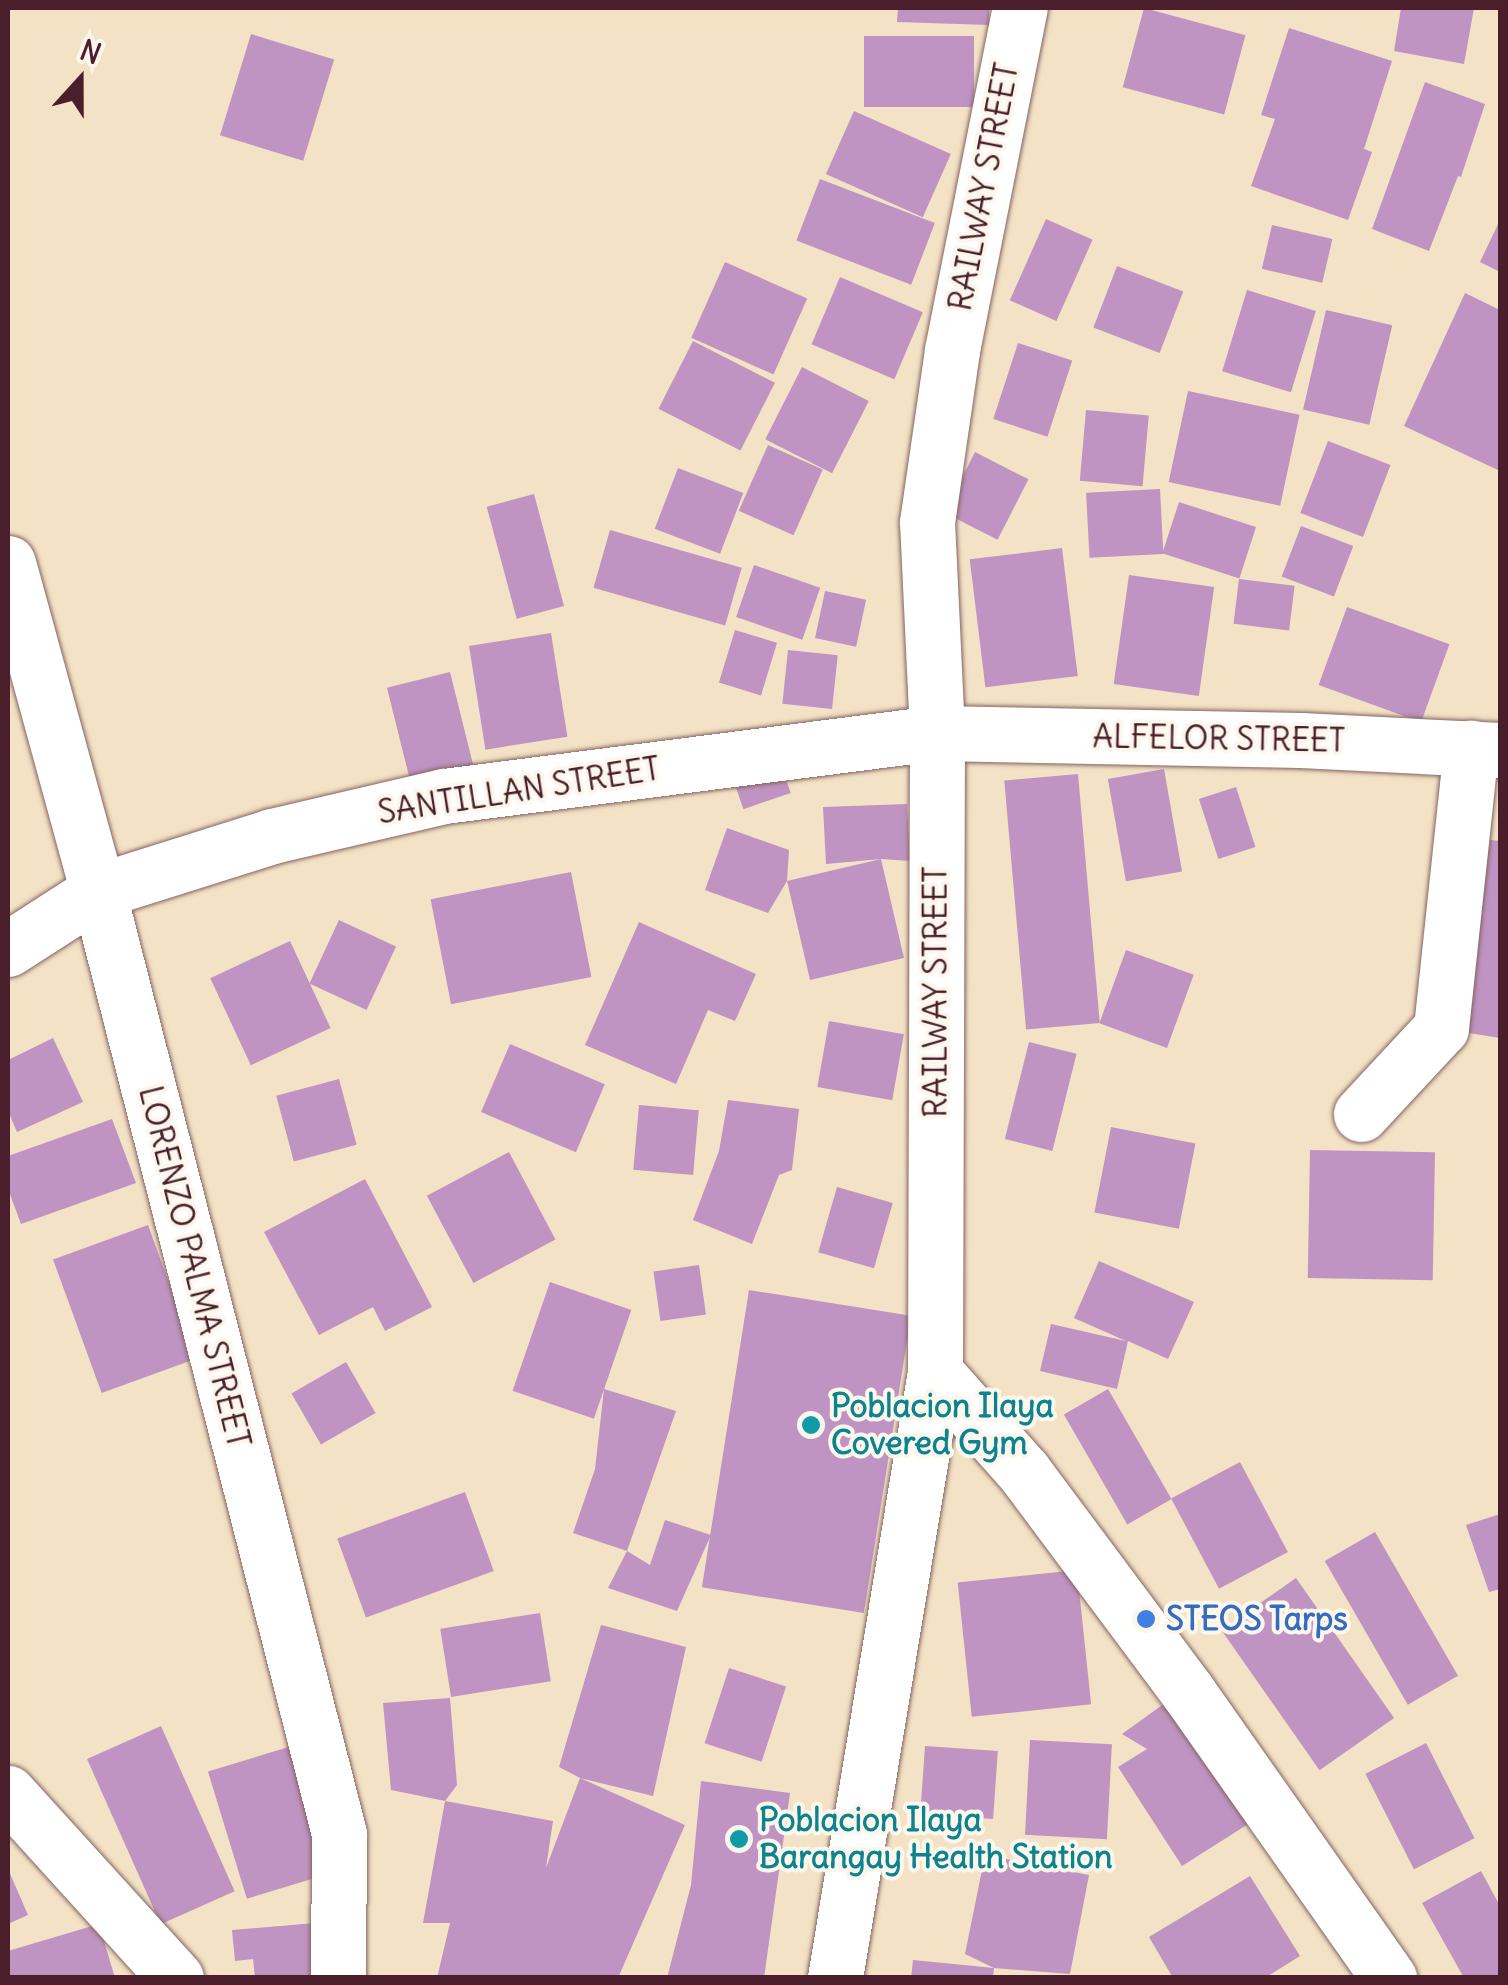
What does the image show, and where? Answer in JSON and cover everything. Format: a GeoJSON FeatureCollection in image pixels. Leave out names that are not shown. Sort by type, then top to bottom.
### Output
{"type":"FeatureCollection","features":[{"type":"Feature","properties":{"kind":"street","name":"RAILWAY STREET"},"geometry":{"type":"LineString","coordinates":[[835,1978],[935,1372],[937,733],[927,522],[952,350],[1020,8]]}},
{"type":"Feature","properties":{"kind":"street","name":"LORENZO PALMA STREET"},"geometry":{"type":"LineString","coordinates":[[8,563],[98,891],[338,1834],[338,1978]]}},
{"type":"Feature","properties":{"kind":"street","name":"ALFELOR STREET"},"geometry":{"type":"LineString","coordinates":[[937,733],[1486,749]]}},
{"type":"Feature","properties":{"kind":"street","name":"SANTILLAN STREET"},"geometry":{"type":"LineString","coordinates":[[8,949],[98,891],[272,836],[444,796],[937,733]]}},
{"type":"Feature","properties":{"kind":"street"},"geometry":{"type":"LineString","coordinates":[[1360,1114],[1441,1028],[1486,749]]}},
{"type":"Feature","properties":{"kind":"street"},"geometry":{"type":"LineString","coordinates":[[935,1372],[1024,1472],[1188,1692],[1389,1978]]}},
{"type":"Feature","properties":{"kind":"street"},"geometry":{"type":"LineString","coordinates":[[8,1792],[176,1978]]}},
{"type":"Feature","properties":{"kind":"building"},"geometry":{"type":"Polygon","coordinates":[[[898,8],[989,8],[989,25],[897,22],[898,8]]]}},
{"type":"Feature","properties":{"kind":"building"},"geometry":{"type":"Polygon","coordinates":[[[1144,8],[1245,35],[1224,114],[1123,87],[1144,8]]]}},
{"type":"Feature","properties":{"kind":"building"},"geometry":{"type":"Polygon","coordinates":[[[1401,8],[1474,8],[1464,64],[1394,51],[1401,8]]]}},
{"type":"Feature","properties":{"kind":"building"},"geometry":{"type":"Polygon","coordinates":[[[1289,28],[1392,61],[1364,149],[1372,152],[1348,220],[1251,186],[1275,119],[1261,115],[1289,28]]]}},
{"type":"Feature","properties":{"kind":"building"},"geometry":{"type":"Polygon","coordinates":[[[251,34],[334,59],[303,161],[220,135],[251,34]]]}},
{"type":"Feature","properties":{"kind":"building"},"geometry":{"type":"Polygon","coordinates":[[[864,36],[974,36],[974,107],[864,107],[864,36]]]}},
{"type":"Feature","properties":{"kind":"building"},"geometry":{"type":"Polygon","coordinates":[[[1425,82],[1485,104],[1461,177],[1458,176],[1429,251],[1372,229],[1425,82]]]}},
{"type":"Feature","properties":{"kind":"building"},"geometry":{"type":"Polygon","coordinates":[[[854,111],[951,154],[923,217],[826,174],[854,111]]]}},
{"type":"Feature","properties":{"kind":"building"},"geometry":{"type":"Polygon","coordinates":[[[820,179],[935,223],[911,285],[796,241],[820,179]]]}},
{"type":"Feature","properties":{"kind":"building"},"geometry":{"type":"Polygon","coordinates":[[[1046,219],[1093,240],[1056,321],[1010,300],[1046,219]]]}},
{"type":"Feature","properties":{"kind":"building"},"geometry":{"type":"Polygon","coordinates":[[[1500,220],[1500,272],[1480,262],[1500,220]]]}},
{"type":"Feature","properties":{"kind":"building"},"geometry":{"type":"Polygon","coordinates":[[[1272,225],[1332,239],[1322,283],[1262,269],[1272,225]]]}},
{"type":"Feature","properties":{"kind":"building"},"geometry":{"type":"Polygon","coordinates":[[[725,262],[807,299],[773,374],[691,338],[725,262]]]}},
{"type":"Feature","properties":{"kind":"building"},"geometry":{"type":"Polygon","coordinates":[[[1117,266],[1183,291],[1160,353],[1093,328],[1117,266]]]}},
{"type":"Feature","properties":{"kind":"building"},"geometry":{"type":"Polygon","coordinates":[[[840,277],[923,312],[894,379],[811,344],[840,277]]]}},
{"type":"Feature","properties":{"kind":"building"},"geometry":{"type":"Polygon","coordinates":[[[1247,290],[1316,311],[1291,392],[1222,371],[1247,290]]]}},
{"type":"Feature","properties":{"kind":"building"},"geometry":{"type":"Polygon","coordinates":[[[1465,293],[1500,310],[1500,471],[1404,426],[1465,293]]]}},
{"type":"Feature","properties":{"kind":"building"},"geometry":{"type":"Polygon","coordinates":[[[1326,310],[1392,325],[1369,425],[1303,409],[1326,310]]]}},
{"type":"Feature","properties":{"kind":"building"},"geometry":{"type":"Polygon","coordinates":[[[693,341],[775,383],[740,450],[658,409],[693,341]]]}},
{"type":"Feature","properties":{"kind":"building"},"geometry":{"type":"Polygon","coordinates":[[[1018,343],[1072,361],[1047,437],[993,419],[1018,343]]]}},
{"type":"Feature","properties":{"kind":"building"},"geometry":{"type":"Polygon","coordinates":[[[802,367],[869,401],[832,473],[765,439],[802,367]]]}},
{"type":"Feature","properties":{"kind":"building"},"geometry":{"type":"Polygon","coordinates":[[[1188,391],[1300,415],[1280,506],[1169,482],[1188,391]]]}},
{"type":"Feature","properties":{"kind":"building"},"geometry":{"type":"Polygon","coordinates":[[[1086,410],[1149,415],[1143,486],[1080,481],[1086,410]]]}},
{"type":"Feature","properties":{"kind":"building"},"geometry":{"type":"Polygon","coordinates":[[[1328,441],[1391,465],[1363,537],[1300,513],[1328,441]]]}},
{"type":"Feature","properties":{"kind":"building"},"geometry":{"type":"Polygon","coordinates":[[[768,445],[823,469],[794,535],[739,511],[768,445]]]}},
{"type":"Feature","properties":{"kind":"building"},"geometry":{"type":"Polygon","coordinates":[[[975,452],[1028,479],[998,540],[944,513],[975,452]]]}},
{"type":"Feature","properties":{"kind":"building"},"geometry":{"type":"Polygon","coordinates":[[[678,468],[743,493],[720,554],[655,529],[678,468]]]}},
{"type":"Feature","properties":{"kind":"building"},"geometry":{"type":"Polygon","coordinates":[[[1160,489],[1163,554],[1090,558],[1086,493],[1160,489]]]}},
{"type":"Feature","properties":{"kind":"building"},"geometry":{"type":"Polygon","coordinates":[[[534,494],[564,606],[517,619],[487,507],[534,494]]]}},
{"type":"Feature","properties":{"kind":"building"},"geometry":{"type":"Polygon","coordinates":[[[1179,502],[1256,527],[1239,578],[1162,553],[1179,502]]]}},
{"type":"Feature","properties":{"kind":"building"},"geometry":{"type":"Polygon","coordinates":[[[1301,526],[1353,546],[1334,596],[1282,576],[1301,526]]]}},
{"type":"Feature","properties":{"kind":"building"},"geometry":{"type":"Polygon","coordinates":[[[610,530],[742,568],[725,625],[593,588],[610,530]]]}},
{"type":"Feature","properties":{"kind":"building"},"geometry":{"type":"Polygon","coordinates":[[[1062,548],[1078,676],[985,687],[970,559],[1062,548]]]}},
{"type":"Feature","properties":{"kind":"building"},"geometry":{"type":"Polygon","coordinates":[[[754,565],[820,588],[802,640],[736,617],[754,565]]]}},
{"type":"Feature","properties":{"kind":"building"},"geometry":{"type":"Polygon","coordinates":[[[1129,575],[1214,587],[1199,696],[1114,684],[1129,575]]]}},
{"type":"Feature","properties":{"kind":"building"},"geometry":{"type":"Polygon","coordinates":[[[1239,579],[1295,586],[1289,630],[1234,624],[1239,579]]]}},
{"type":"Feature","properties":{"kind":"building"},"geometry":{"type":"Polygon","coordinates":[[[825,591],[866,600],[856,647],[815,638],[825,591]]]}},
{"type":"Feature","properties":{"kind":"building"},"geometry":{"type":"Polygon","coordinates":[[[1347,607],[1449,644],[1421,722],[1319,685],[1347,607]]]}},
{"type":"Feature","properties":{"kind":"building"},"geometry":{"type":"Polygon","coordinates":[[[735,630],[777,643],[761,695],[719,683],[735,630]]]}},
{"type":"Feature","properties":{"kind":"building"},"geometry":{"type":"Polygon","coordinates":[[[551,633],[567,737],[485,750],[469,646],[551,633]]]}},
{"type":"Feature","properties":{"kind":"building"},"geometry":{"type":"Polygon","coordinates":[[[788,650],[838,655],[832,709],[782,704],[788,650]]]}},
{"type":"Feature","properties":{"kind":"building"},"geometry":{"type":"Polygon","coordinates":[[[450,672],[474,767],[411,783],[387,688],[450,672]]]}},
{"type":"Feature","properties":{"kind":"building"},"geometry":{"type":"Polygon","coordinates":[[[778,756],[791,793],[743,809],[731,772],[778,756]]]}},
{"type":"Feature","properties":{"kind":"building"},"geometry":{"type":"Polygon","coordinates":[[[1164,769],[1182,871],[1126,881],[1108,779],[1164,769]]]}},
{"type":"Feature","properties":{"kind":"building"},"geometry":{"type":"Polygon","coordinates":[[[1078,774],[1100,1023],[1026,1029],[1004,780],[1078,774]]]}},
{"type":"Feature","properties":{"kind":"building"},"geometry":{"type":"Polygon","coordinates":[[[1236,787],[1255,847],[1218,859],[1199,799],[1236,787]]]}},
{"type":"Feature","properties":{"kind":"building"},"geometry":{"type":"Polygon","coordinates":[[[907,804],[910,861],[881,859],[826,864],[823,807],[907,804]]]}},
{"type":"Feature","properties":{"kind":"building"},"geometry":{"type":"Polygon","coordinates":[[[727,828],[789,850],[787,881],[768,913],[705,890],[727,828]]]}},
{"type":"Feature","properties":{"kind":"building"},"geometry":{"type":"Polygon","coordinates":[[[1490,840],[1500,841],[1500,1038],[1463,1032],[1490,840]]]}},
{"type":"Feature","properties":{"kind":"building"},"geometry":{"type":"Polygon","coordinates":[[[881,859],[904,958],[810,980],[787,881],[881,859]]]}},
{"type":"Feature","properties":{"kind":"building"},"geometry":{"type":"Polygon","coordinates":[[[571,872],[591,977],[451,1004],[431,899],[571,872]]]}},
{"type":"Feature","properties":{"kind":"building"},"geometry":{"type":"Polygon","coordinates":[[[339,920],[396,947],[367,1010],[309,983],[339,920]]]}},
{"type":"Feature","properties":{"kind":"building"},"geometry":{"type":"Polygon","coordinates":[[[639,922],[756,974],[735,1021],[708,1010],[676,1084],[585,1045],[639,922]]]}},
{"type":"Feature","properties":{"kind":"building"},"geometry":{"type":"Polygon","coordinates":[[[290,941],[331,1028],[251,1065],[210,978],[290,941]]]}},
{"type":"Feature","properties":{"kind":"building"},"geometry":{"type":"Polygon","coordinates":[[[1126,950],[1194,975],[1167,1048],[1099,1023],[1126,950]]]}},
{"type":"Feature","properties":{"kind":"building"},"geometry":{"type":"Polygon","coordinates":[[[829,1021],[904,1034],[892,1100],[817,1087],[829,1021]]]}},
{"type":"Feature","properties":{"kind":"building"},"geometry":{"type":"Polygon","coordinates":[[[53,1038],[83,1102],[17,1132],[8,1111],[8,1060],[53,1038]]]}},
{"type":"Feature","properties":{"kind":"building"},"geometry":{"type":"Polygon","coordinates":[[[1029,1042],[1077,1054],[1052,1151],[1005,1139],[1029,1042]]]}},
{"type":"Feature","properties":{"kind":"building"},"geometry":{"type":"Polygon","coordinates":[[[510,1044],[605,1084],[576,1152],[481,1112],[510,1044]]]}},
{"type":"Feature","properties":{"kind":"building"},"geometry":{"type":"Polygon","coordinates":[[[339,1079],[357,1145],[294,1162],[276,1096],[339,1079]]]}},
{"type":"Feature","properties":{"kind":"building"},"geometry":{"type":"Polygon","coordinates":[[[728,1100],[799,1109],[792,1170],[779,1175],[752,1244],[693,1220],[719,1151],[728,1100]]]}},
{"type":"Feature","properties":{"kind":"building"},"geometry":{"type":"Polygon","coordinates":[[[639,1105],[699,1110],[693,1175],[633,1170],[639,1105]]]}},
{"type":"Feature","properties":{"kind":"building"},"geometry":{"type":"Polygon","coordinates":[[[112,1119],[136,1183],[21,1224],[8,1189],[8,1156],[112,1119]]]}},
{"type":"Feature","properties":{"kind":"building"},"geometry":{"type":"Polygon","coordinates":[[[1111,1127],[1195,1143],[1179,1229],[1094,1212],[1111,1127]]]}},
{"type":"Feature","properties":{"kind":"building"},"geometry":{"type":"Polygon","coordinates":[[[1310,1150],[1435,1152],[1433,1280],[1308,1278],[1310,1150]]]}},
{"type":"Feature","properties":{"kind":"building"},"geometry":{"type":"Polygon","coordinates":[[[509,1152],[555,1239],[473,1283],[427,1196],[509,1152]]]}},
{"type":"Feature","properties":{"kind":"building"},"geometry":{"type":"Polygon","coordinates":[[[365,1179],[432,1307],[385,1331],[373,1307],[319,1335],[264,1232],[365,1179]]]}},
{"type":"Feature","properties":{"kind":"building"},"geometry":{"type":"Polygon","coordinates":[[[837,1187],[893,1203],[874,1268],[818,1252],[837,1187]]]}},
{"type":"Feature","properties":{"kind":"building"},"geometry":{"type":"Polygon","coordinates":[[[148,1225],[197,1358],[102,1393],[53,1260],[148,1225]]]}},
{"type":"Feature","properties":{"kind":"building"},"geometry":{"type":"Polygon","coordinates":[[[1099,1261],[1194,1302],[1168,1359],[1128,1341],[1117,1389],[1040,1371],[1051,1324],[1126,1341],[1074,1318],[1099,1261]]]}},
{"type":"Feature","properties":{"kind":"building"},"geometry":{"type":"Polygon","coordinates":[[[699,1265],[706,1315],[660,1321],[653,1271],[699,1265]]]}},
{"type":"Feature","properties":{"kind":"building"},"geometry":{"type":"Polygon","coordinates":[[[550,1282],[631,1310],[594,1419],[513,1391],[550,1282]]]}},
{"type":"Feature","properties":{"kind":"building","name":"Poblacion Ilaya Covered Gym"},"geometry":{"type":"Polygon","coordinates":[[[749,1290],[911,1316],[864,1613],[702,1587],[749,1290]]]}},
{"type":"Feature","properties":{"kind":"building"},"geometry":{"type":"Polygon","coordinates":[[[346,1362],[376,1413],[321,1445],[291,1394],[346,1362]]]}},
{"type":"Feature","properties":{"kind":"building"},"geometry":{"type":"Polygon","coordinates":[[[604,1389],[676,1411],[627,1551],[573,1533],[595,1469],[604,1389]]]}},
{"type":"Feature","properties":{"kind":"building"},"geometry":{"type":"Polygon","coordinates":[[[1108,1389],[1172,1499],[1127,1524],[1064,1414],[1108,1389]]]}},
{"type":"Feature","properties":{"kind":"building"},"geometry":{"type":"Polygon","coordinates":[[[1240,1462],[1288,1552],[1219,1589],[1171,1499],[1240,1462]]]}},
{"type":"Feature","properties":{"kind":"building"},"geometry":{"type":"Polygon","coordinates":[[[465,1492],[494,1571],[366,1617],[337,1539],[465,1492]]]}},
{"type":"Feature","properties":{"kind":"building"},"geometry":{"type":"Polygon","coordinates":[[[1500,1514],[1500,1589],[1489,1592],[1466,1525],[1500,1514]]]}},
{"type":"Feature","properties":{"kind":"building"},"geometry":{"type":"Polygon","coordinates":[[[665,1520],[711,1535],[677,1611],[608,1588],[627,1551],[650,1565],[665,1520]]]}},
{"type":"Feature","properties":{"kind":"building"},"geometry":{"type":"Polygon","coordinates":[[[1375,1532],[1458,1676],[1408,1705],[1325,1561],[1375,1532]]]}},
{"type":"Feature","properties":{"kind":"building"},"geometry":{"type":"Polygon","coordinates":[[[1077,1570],[1091,1704],[972,1717],[958,1583],[1077,1570]]]}},
{"type":"Feature","properties":{"kind":"building"},"geometry":{"type":"Polygon","coordinates":[[[1296,1578],[1394,1718],[1320,1770],[1221,1630],[1296,1578]]]}},
{"type":"Feature","properties":{"kind":"building"},"geometry":{"type":"Polygon","coordinates":[[[540,1613],[551,1681],[451,1697],[440,1629],[540,1613]]]}},
{"type":"Feature","properties":{"kind":"building"},"geometry":{"type":"Polygon","coordinates":[[[601,1625],[686,1647],[653,1796],[580,1778],[559,1767],[601,1625]]]}},
{"type":"Feature","properties":{"kind":"building"},"geometry":{"type":"Polygon","coordinates":[[[729,1668],[786,1687],[762,1762],[705,1743],[729,1668]]]}},
{"type":"Feature","properties":{"kind":"building"},"geometry":{"type":"Polygon","coordinates":[[[450,1698],[457,1785],[445,1801],[391,1790],[383,1703],[450,1698]]]}},
{"type":"Feature","properties":{"kind":"building"},"geometry":{"type":"Polygon","coordinates":[[[1172,1698],[1253,1821],[1182,1866],[1118,1767],[1147,1749],[1122,1734],[1172,1698]]]}},
{"type":"Feature","properties":{"kind":"building"},"geometry":{"type":"Polygon","coordinates":[[[161,1726],[235,1891],[161,1924],[87,1759],[161,1726]]]}},
{"type":"Feature","properties":{"kind":"building"},"geometry":{"type":"Polygon","coordinates":[[[1030,1740],[1112,1744],[1107,1839],[1025,1835],[1030,1740]]]}},
{"type":"Feature","properties":{"kind":"building"},"geometry":{"type":"Polygon","coordinates":[[[1426,1743],[1475,1838],[1414,1869],[1365,1774],[1426,1743]]]}},
{"type":"Feature","properties":{"kind":"building"},"geometry":{"type":"Polygon","coordinates":[[[295,1745],[334,1872],[247,1899],[208,1772],[295,1745]]]}},
{"type":"Feature","properties":{"kind":"building"},"geometry":{"type":"Polygon","coordinates":[[[925,1746],[998,1751],[993,1819],[920,1814],[925,1746]]]}},
{"type":"Feature","properties":{"kind":"building"},"geometry":{"type":"Polygon","coordinates":[[[580,1778],[685,1825],[618,1978],[437,1978],[450,1923],[423,1923],[445,1801],[553,1821],[546,1868],[580,1778]]]}},
{"type":"Feature","properties":{"kind":"building"},"geometry":{"type":"Polygon","coordinates":[[[701,1781],[790,1793],[764,1978],[667,1978],[691,1885],[701,1781]]]}},
{"type":"Feature","properties":{"kind":"building"},"geometry":{"type":"Polygon","coordinates":[[[985,1855],[1089,1875],[1070,1974],[994,1968],[965,1954],[985,1855]]]}},
{"type":"Feature","properties":{"kind":"building"},"geometry":{"type":"Polygon","coordinates":[[[8,1869],[28,1915],[8,1924],[8,1869]]]}},
{"type":"Feature","properties":{"kind":"building"},"geometry":{"type":"Polygon","coordinates":[[[1481,1871],[1500,1906],[1500,1978],[1464,1978],[1422,1903],[1481,1871]]]}},
{"type":"Feature","properties":{"kind":"building"},"geometry":{"type":"Polygon","coordinates":[[[1250,1876],[1300,1956],[1265,1978],[1173,1978],[1149,1937],[1250,1876]]]}},
{"type":"Feature","properties":{"kind":"building"},"geometry":{"type":"Polygon","coordinates":[[[315,1923],[320,1978],[255,1978],[253,1959],[235,1961],[232,1930],[315,1923]]]}},
{"type":"Feature","properties":{"kind":"building"},"geometry":{"type":"Polygon","coordinates":[[[99,1924],[115,1978],[8,1978],[8,1951],[99,1924]]]}},
{"type":"Feature","properties":{"kind":"building"},"geometry":{"type":"Polygon","coordinates":[[[913,1960],[994,1968],[993,1978],[911,1978],[913,1960]]]}},
{"type":"Feature","properties":{"kind":"place","name":"Poblacion Ilaya Covered Gym"},"geometry":{"type":"Point","coordinates":[811,1425]}},
{"type":"Feature","properties":{"kind":"place","name":"STEOS Tarps"},"geometry":{"type":"Point","coordinates":[1146,1619]}},
{"type":"Feature","properties":{"kind":"place","name":"Poblacion Ilaya Barangay Health Station"},"geometry":{"type":"Point","coordinates":[739,1839]}}]}
